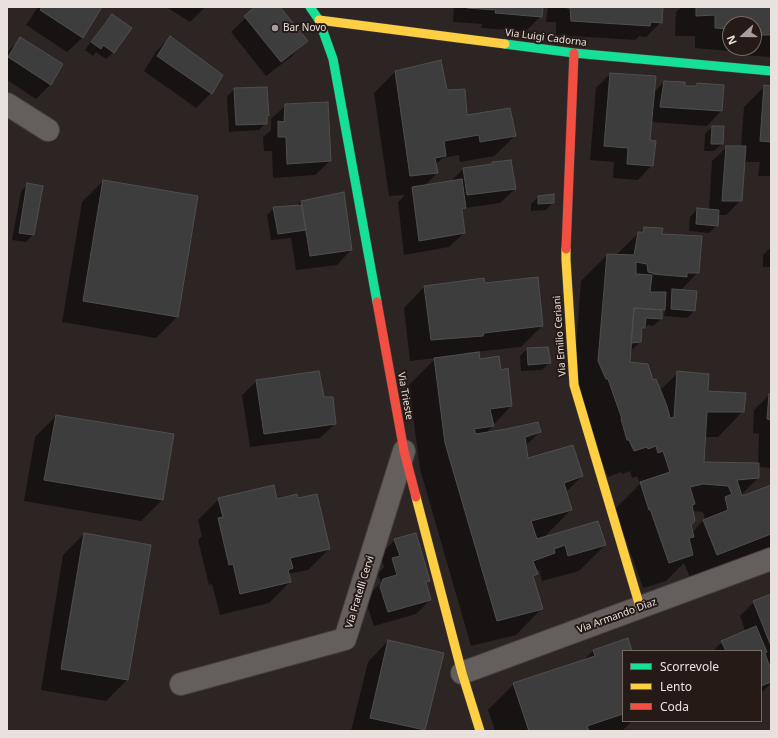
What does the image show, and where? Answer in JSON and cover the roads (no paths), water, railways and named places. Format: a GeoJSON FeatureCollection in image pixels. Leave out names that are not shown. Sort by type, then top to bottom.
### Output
{"type":"FeatureCollection","features":[{"type":"Feature","properties":{"kind":"street","name":"Via Trieste"},"geometry":{"type":"LineString","coordinates":[[310,7],[319,20],[334,59],[404,451],[462,673],[480,731]]}},
{"type":"Feature","properties":{"kind":"street","name":"Via Luigi Cadorna"},"geometry":{"type":"LineString","coordinates":[[319,20],[574,53],[771,70]]}},
{"type":"Feature","properties":{"kind":"street","name":"Via Emilio Ceriani"},"geometry":{"type":"LineString","coordinates":[[574,53],[566,260],[574,385],[640,607]]}},
{"type":"Feature","properties":{"kind":"street"},"geometry":{"type":"LineString","coordinates":[[7,104],[48,130]]}},
{"type":"Feature","properties":{"kind":"street","name":"Via Fratelli Cervi"},"geometry":{"type":"LineString","coordinates":[[181,684],[345,639],[404,451]]}},
{"type":"Feature","properties":{"kind":"street","name":"Via Armando Diaz"},"geometry":{"type":"LineString","coordinates":[[462,673],[771,559]]}},
{"type":"Feature","properties":{"kind":"place","name":"Bar Novo"},"geometry":{"type":"Point","coordinates":[275,28]}}]}
